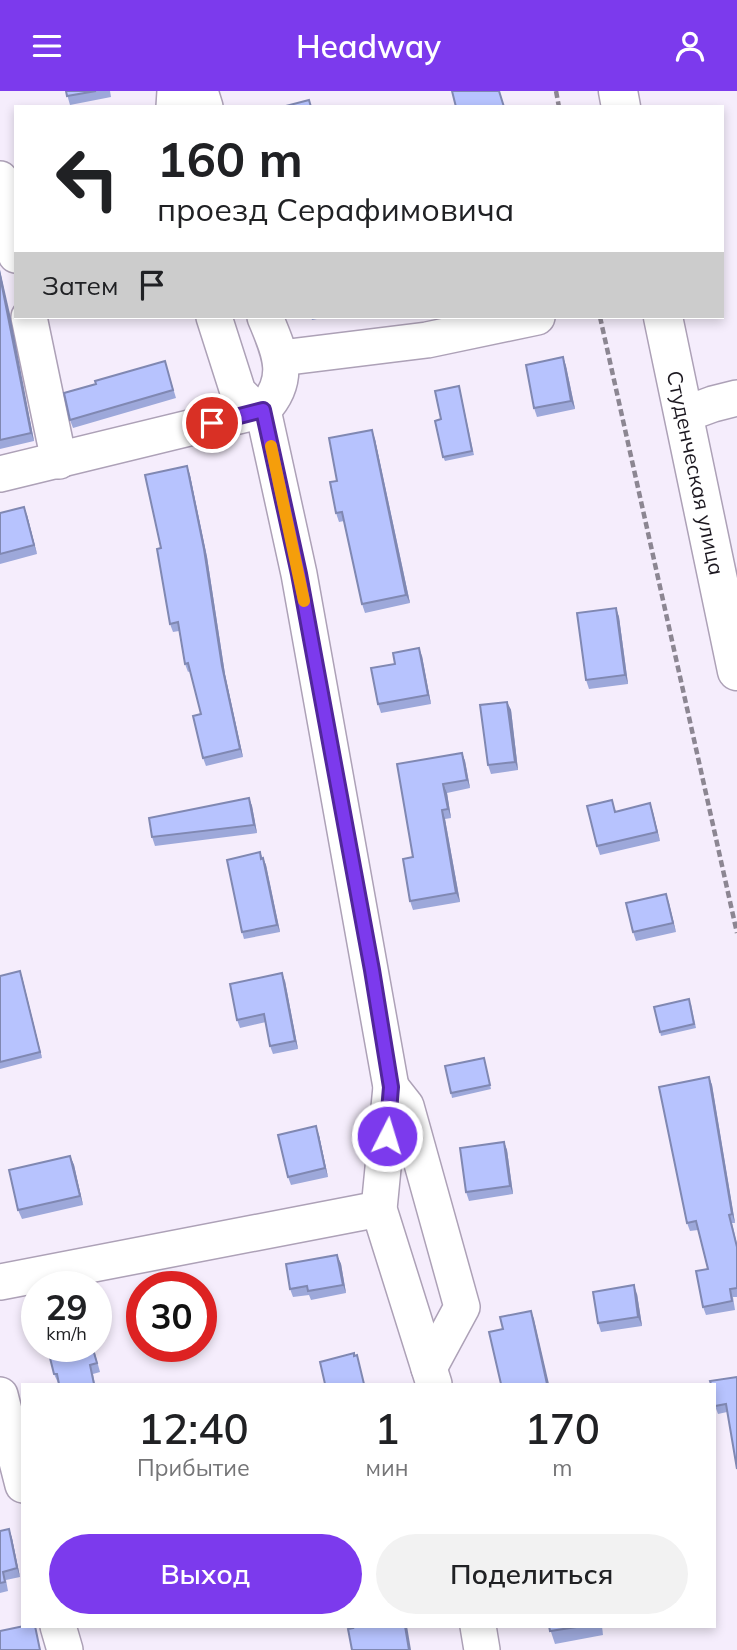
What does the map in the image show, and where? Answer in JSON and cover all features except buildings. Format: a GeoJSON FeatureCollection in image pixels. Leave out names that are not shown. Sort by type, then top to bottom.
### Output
{"type":"FeatureCollection","features":[{"type":"Feature","properties":{"kind":"main road","name":"Студенческая улица"},"geometry":{"type":"LineString","coordinates":[[663,319],[737,671]]}},
{"type":"Feature","properties":{"kind":"street"},"geometry":{"type":"LineString","coordinates":[[0,179],[14,246]]}},
{"type":"Feature","properties":{"kind":"street"},"geometry":{"type":"LineString","coordinates":[[29,319],[58,461]]}},
{"type":"Feature","properties":{"kind":"street"},"geometry":{"type":"LineString","coordinates":[[215,319],[238,392],[249,403],[263,410]]}},
{"type":"Feature","properties":{"kind":"street"},"geometry":{"type":"LineString","coordinates":[[0,474],[263,410],[273,400],[278,387],[281,358],[266,319]]}},
{"type":"Feature","properties":{"kind":"street"},"geometry":{"type":"LineString","coordinates":[[281,358],[427,340],[527,319]]}},
{"type":"Feature","properties":{"kind":"street"},"geometry":{"type":"LineString","coordinates":[[682,415],[737,398]]}},
{"type":"Feature","properties":{"kind":"street"},"geometry":{"type":"LineString","coordinates":[[263,410],[302,588],[391,1087],[379,1209],[432,1376]]}},
{"type":"Feature","properties":{"kind":"street"},"geometry":{"type":"LineString","coordinates":[[391,1087],[406,1106],[462,1307],[432,1376]]}},
{"type":"Feature","properties":{"kind":"street"},"geometry":{"type":"LineString","coordinates":[[0,1282],[379,1209]]}},
{"type":"Feature","properties":{"kind":"street"},"geometry":{"type":"LineString","coordinates":[[0,1395],[21,1477]]}},
{"type":"Feature","properties":{"kind":"street"},"geometry":{"type":"LineString","coordinates":[[59,1628],[65,1650]]}},
{"type":"Feature","properties":{"kind":"street"},"geometry":{"type":"LineString","coordinates":[[478,1628],[482,1650]]}},
{"type":"Feature","properties":{"kind":"path"},"geometry":{"type":"LineString","coordinates":[[600,319],[737,933]]}},
{"type":"Feature","properties":{"kind":"slow traffic"},"geometry":{"type":"LineString","coordinates":[[271,446],[304,601]]}},
{"type":"Feature","properties":{"kind":"route"},"geometry":{"type":"LineString","coordinates":[[212,423],[263,410],[299,574],[372,970],[391,1087],[387,1136]]}}]}
